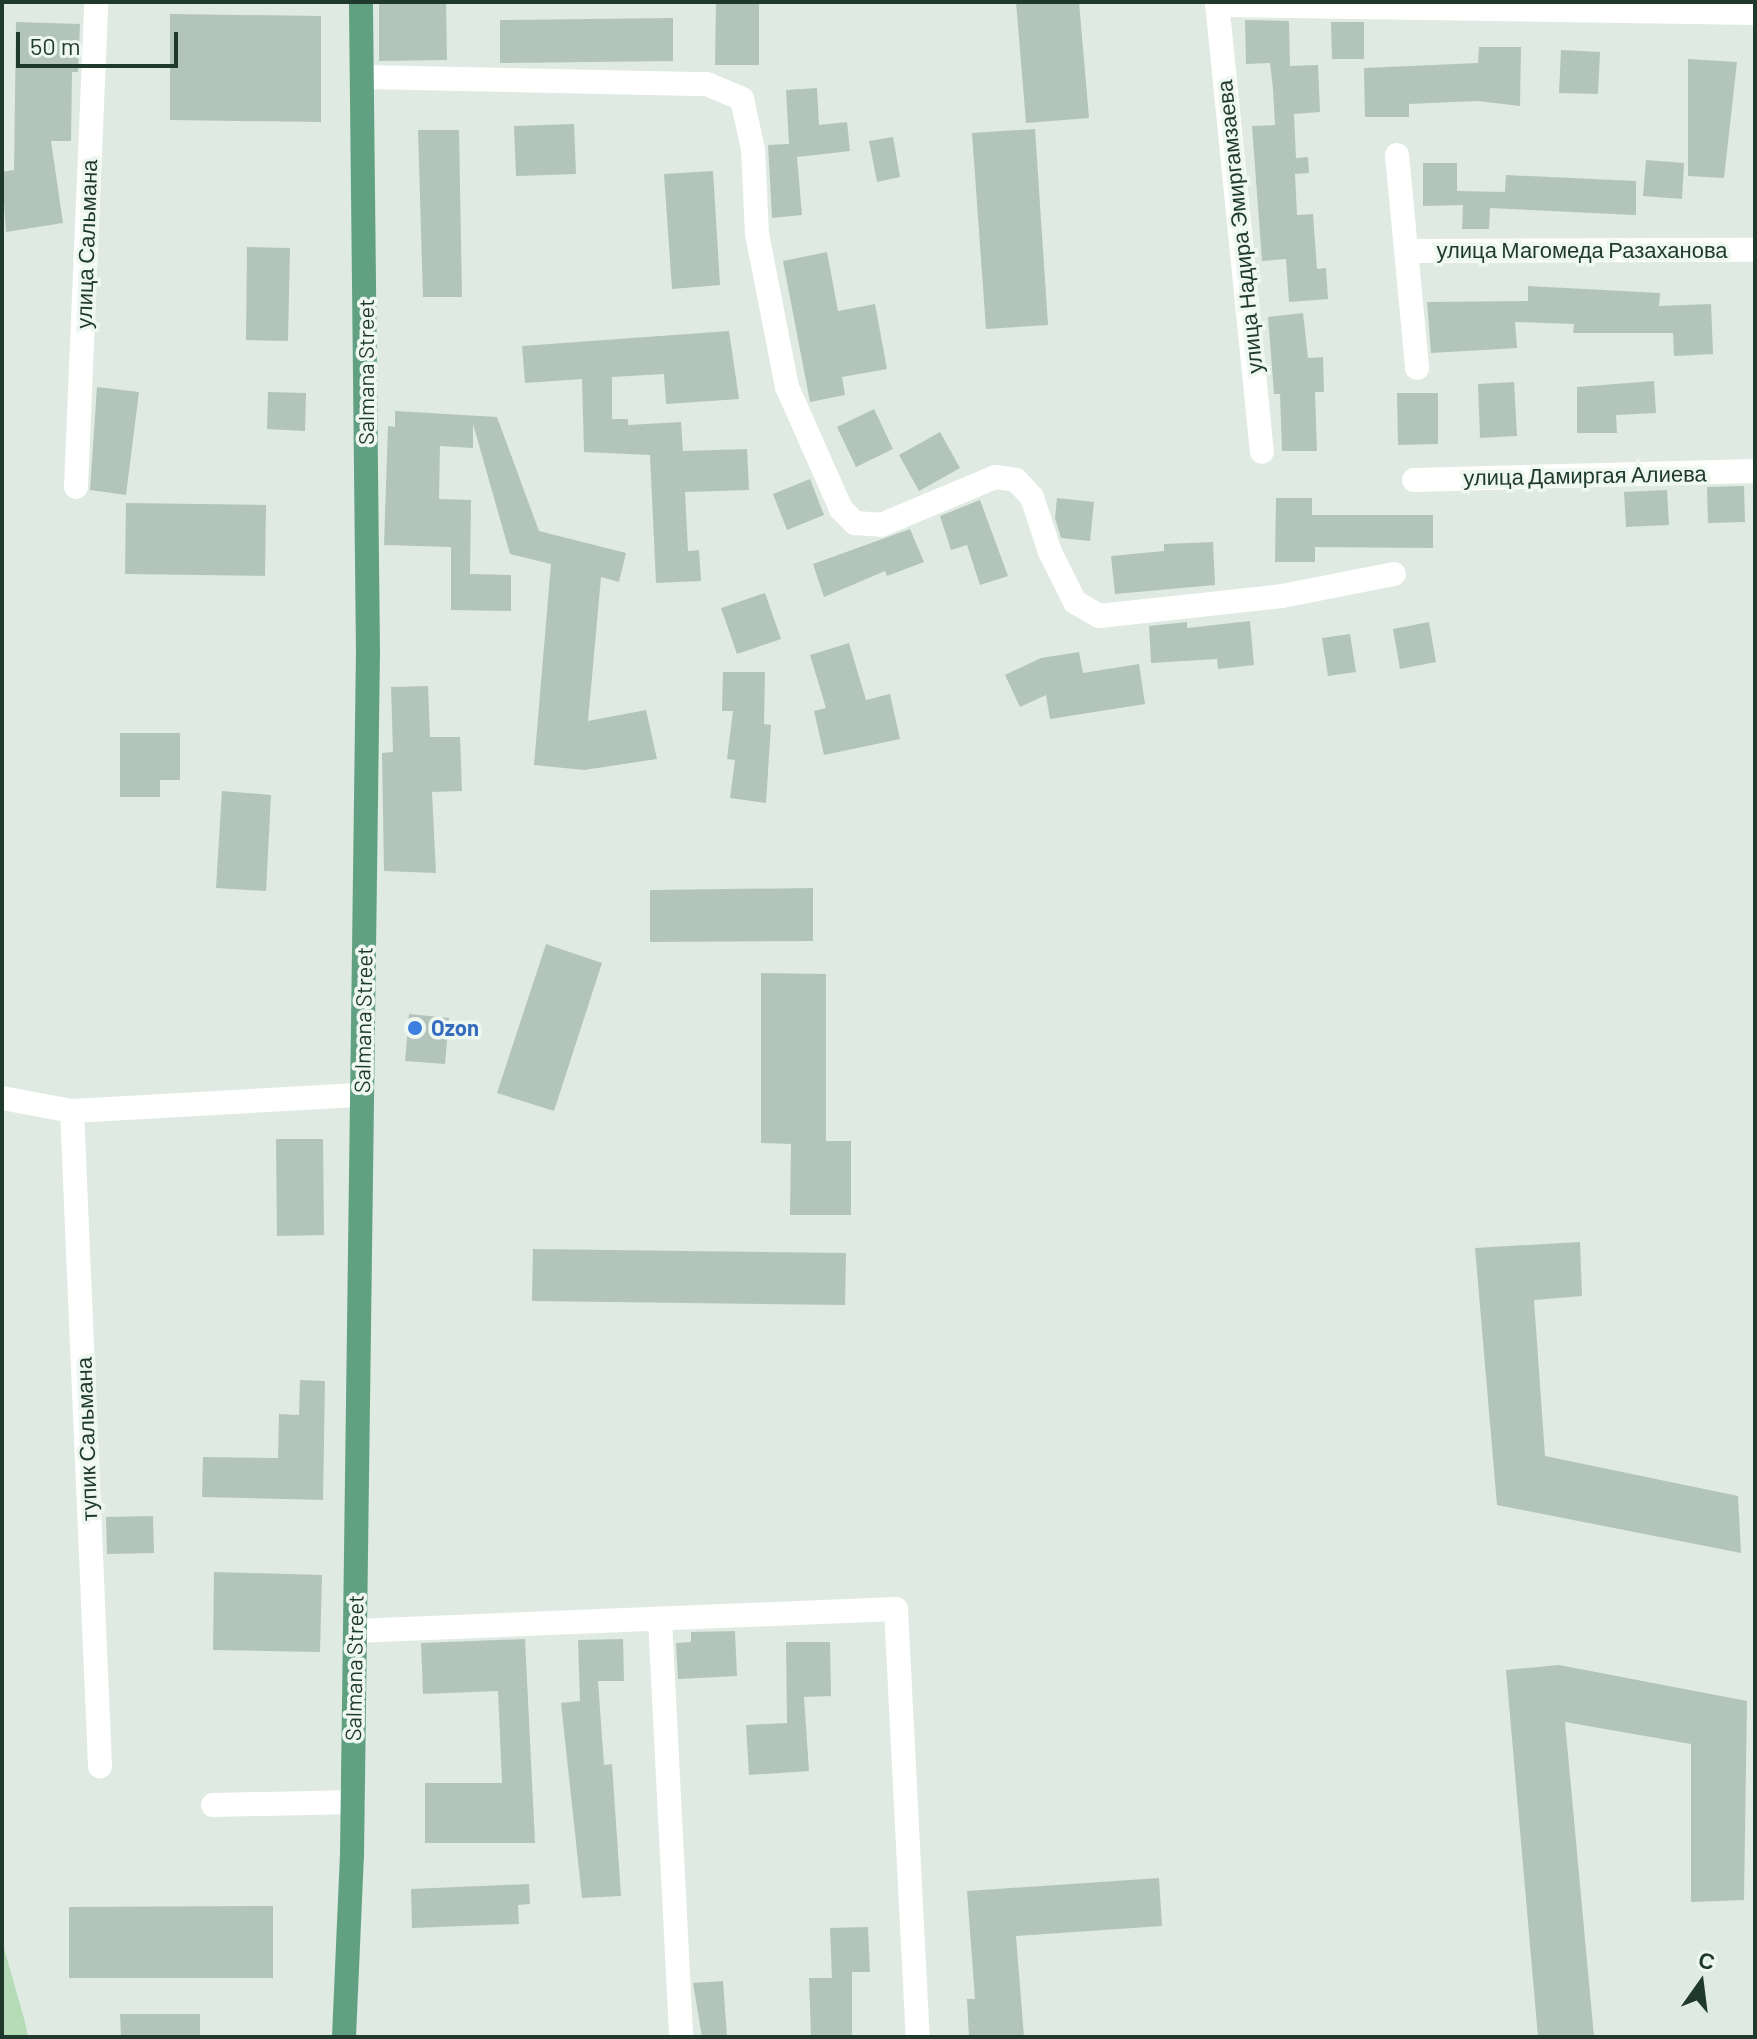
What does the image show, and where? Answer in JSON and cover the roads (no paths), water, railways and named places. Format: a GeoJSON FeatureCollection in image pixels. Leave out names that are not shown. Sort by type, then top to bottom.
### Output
{"type":"FeatureCollection","features":[{"type":"Feature","properties":{"kind":"main road","name":"Salmana Street"},"geometry":{"type":"LineString","coordinates":[[344,2037],[353,1802],[368,654],[361,2]]}},
{"type":"Feature","properties":{"kind":"street","name":"улица Сальмана"},"geometry":{"type":"LineString","coordinates":[[76,487],[96,2]]}},
{"type":"Feature","properties":{"kind":"street"},"geometry":{"type":"LineString","coordinates":[[1217,4],[1755,13]]}},
{"type":"Feature","properties":{"kind":"street","name":"улица Надира Эмиргамзаева"},"geometry":{"type":"LineString","coordinates":[[1217,4],[1262,452]]}},
{"type":"Feature","properties":{"kind":"street"},"geometry":{"type":"LineString","coordinates":[[364,77],[707,84],[742,99],[753,149],[757,234],[787,387],[841,509],[855,523],[881,525],[995,477],[1016,480],[1032,497],[1050,552],[1075,602],[1099,616],[1282,596],[1394,574]]}},
{"type":"Feature","properties":{"kind":"street"},"geometry":{"type":"LineString","coordinates":[[1397,155],[1417,368]]}},
{"type":"Feature","properties":{"kind":"street","name":"улица Магомеда Разаханова"},"geometry":{"type":"LineString","coordinates":[[1408,251],[1755,250]]}},
{"type":"Feature","properties":{"kind":"street","name":"улица Дамиргая Алиева"},"geometry":{"type":"LineString","coordinates":[[1414,480],[1755,471]]}},
{"type":"Feature","properties":{"kind":"street"},"geometry":{"type":"LineString","coordinates":[[2,1098],[72,1111],[362,1095]]}},
{"type":"Feature","properties":{"kind":"street","name":"тупик Сальмана"},"geometry":{"type":"LineString","coordinates":[[72,1111],[100,1766]]}},
{"type":"Feature","properties":{"kind":"street"},"geometry":{"type":"LineString","coordinates":[[355,1631],[896,1609],[918,2037]]}},
{"type":"Feature","properties":{"kind":"street"},"geometry":{"type":"LineString","coordinates":[[660,1619],[681,2037]]}},
{"type":"Feature","properties":{"kind":"street"},"geometry":{"type":"LineString","coordinates":[[213,1805],[353,1802]]}},
{"type":"Feature","properties":{"kind":"place","name":"Ozon"},"geometry":{"type":"Point","coordinates":[415,1028]}}]}
